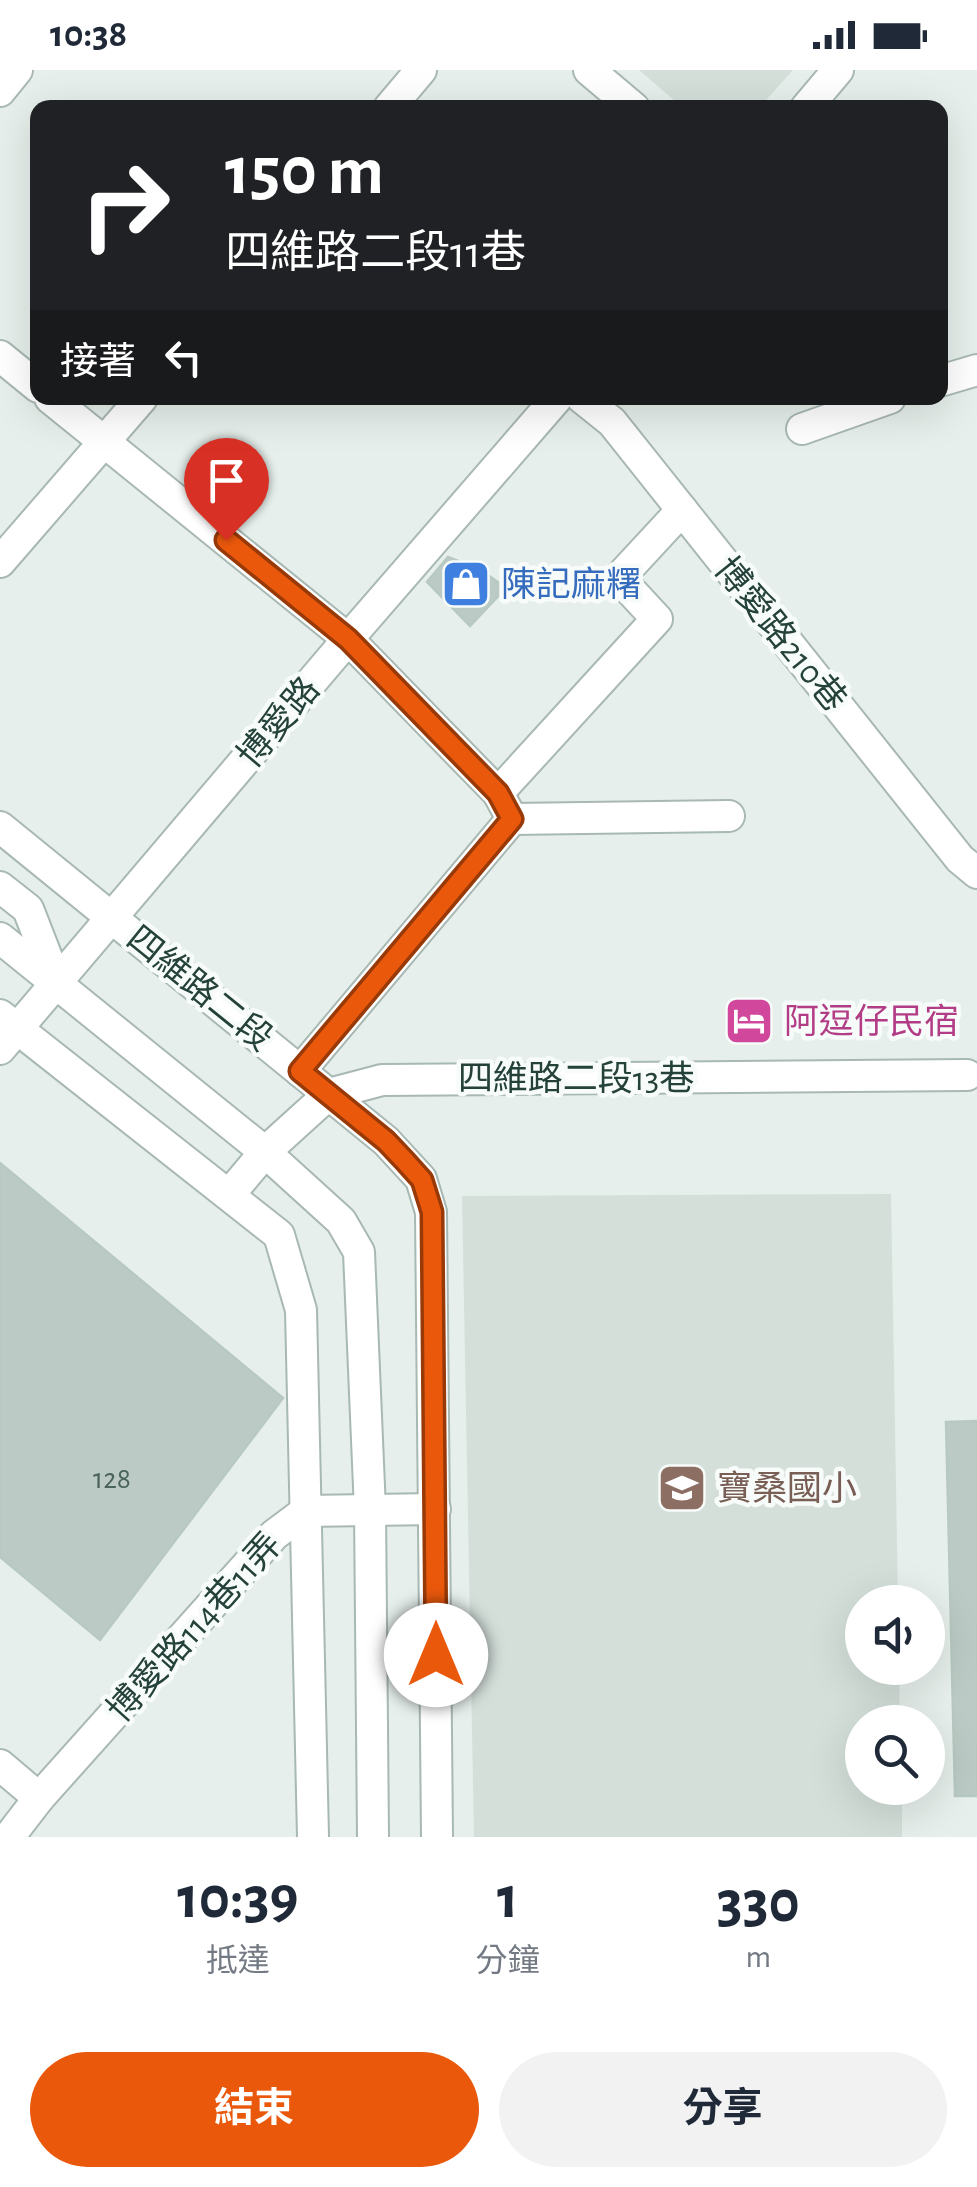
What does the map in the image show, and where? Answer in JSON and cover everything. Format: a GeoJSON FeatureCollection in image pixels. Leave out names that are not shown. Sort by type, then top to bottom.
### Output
{"type":"FeatureCollection","features":[{"type":"Feature","properties":{"kind":"street"},"geometry":{"type":"LineString","coordinates":[[0,90],[17,70]]}},
{"type":"Feature","properties":{"kind":"street"},"geometry":{"type":"LineString","coordinates":[[396,100],[421,70]]}},
{"type":"Feature","properties":{"kind":"street"},"geometry":{"type":"LineString","coordinates":[[589,70],[625,100]]}},
{"type":"Feature","properties":{"kind":"street"},"geometry":{"type":"LineString","coordinates":[[813,100],[838,70]]}},
{"type":"Feature","properties":{"kind":"street"},"geometry":{"type":"LineString","coordinates":[[0,356],[30,380]]}},
{"type":"Feature","properties":{"kind":"street"},"geometry":{"type":"LineString","coordinates":[[948,379],[977,370]]}},
{"type":"Feature","properties":{"kind":"street"},"geometry":{"type":"LineString","coordinates":[[59,405],[348,639],[505,806],[729,816]]}},
{"type":"Feature","properties":{"kind":"street"},"geometry":{"type":"LineString","coordinates":[[0,562],[136,405]]}},
{"type":"Feature","properties":{"kind":"street","name":"博愛路"},"geometry":{"type":"LineString","coordinates":[[6,1031],[57,984],[552,405]]}},
{"type":"Feature","properties":{"kind":"street","name":"博愛路210巷"},"geometry":{"type":"LineString","coordinates":[[591,405],[612,422],[960,859],[977,872]]}},
{"type":"Feature","properties":{"kind":"street"},"geometry":{"type":"LineString","coordinates":[[802,429],[870,405]]}},
{"type":"Feature","properties":{"kind":"street"},"geometry":{"type":"LineString","coordinates":[[300,1071],[505,806],[657,620],[619,578],[682,510]]}},
{"type":"Feature","properties":{"kind":"street","name":"四維路二段"},"geometry":{"type":"LineString","coordinates":[[0,827],[386,1141],[422,1180],[432,1212],[437,1837]]}},
{"type":"Feature","properties":{"kind":"street"},"geometry":{"type":"LineString","coordinates":[[0,886],[28,909],[57,984]]}},
{"type":"Feature","properties":{"kind":"street"},"geometry":{"type":"LineString","coordinates":[[0,938],[264,1152],[341,1221],[360,1252],[370,1510],[373,1837]]}},
{"type":"Feature","properties":{"kind":"street"},"geometry":{"type":"LineString","coordinates":[[6,1031],[280,1236],[301,1310],[313,1837]]}},
{"type":"Feature","properties":{"kind":"street","name":"四維路二段13巷"},"geometry":{"type":"LineString","coordinates":[[229,1195],[264,1152],[329,1094],[382,1080],[968,1075]]}},
{"type":"Feature","properties":{"kind":"street","name":"博愛路114巷11弄"},"geometry":{"type":"LineString","coordinates":[[10,1837],[39,1798],[274,1534],[306,1511],[434,1509]]}},
{"type":"Feature","properties":{"kind":"street"},"geometry":{"type":"LineString","coordinates":[[0,1765],[39,1798]]}},
{"type":"Feature","properties":{"kind":"shaded area"},"geometry":{"type":"Polygon","coordinates":[[[639,70],[793,70],[766,100],[674,100],[639,70]]]}},
{"type":"Feature","properties":{"kind":"shaded area","name":"寶桑國小"},"geometry":{"type":"Polygon","coordinates":[[[891,1194],[898,1585],[845,1585],[845,1685],[899,1685],[900,1705],[845,1705],[845,1805],[902,1805],[902,1837],[474,1837],[462,1196],[891,1194]]]}},
{"type":"Feature","properties":{"kind":"building"},"geometry":{"type":"Polygon","coordinates":[[[448,557],[481,570],[506,588],[470,626],[427,582],[448,557]]]}},
{"type":"Feature","properties":{"kind":"building"},"geometry":{"type":"Polygon","coordinates":[[[0,1163],[283,1398],[100,1640],[0,1557],[0,1163]]]}},
{"type":"Feature","properties":{"kind":"building"},"geometry":{"type":"Polygon","coordinates":[[[977,1421],[977,1796],[955,1796],[946,1422],[977,1421]]]}},
{"type":"Feature","properties":{"kind":"place","name":"陳記麻糬"},"geometry":{"type":"Point","coordinates":[466,584]}},
{"type":"Feature","properties":{"kind":"place","name":"阿逗仔民宿"},"geometry":{"type":"Point","coordinates":[749,1021]}},
{"type":"Feature","properties":{"kind":"place","name":"寶桑國小"},"geometry":{"type":"Point","coordinates":[682,1488]}},
{"type":"Feature","properties":{"kind":"route"},"geometry":{"type":"LineString","coordinates":[[226,540],[348,639],[498,793],[512,819],[300,1071],[404,1160],[422,1180],[432,1212],[436,1655]]}}]}
